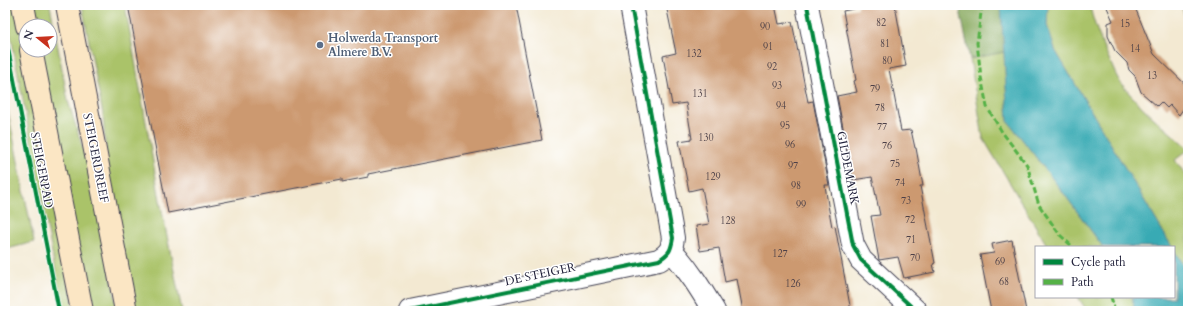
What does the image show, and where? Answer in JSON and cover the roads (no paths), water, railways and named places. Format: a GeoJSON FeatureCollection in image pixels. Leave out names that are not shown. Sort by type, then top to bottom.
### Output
{"type":"FeatureCollection","features":[{"type":"Feature","properties":{"kind":"main road"},"geometry":{"type":"LineString","coordinates":[[23,5],[25,18]]}},
{"type":"Feature","properties":{"kind":"main road","name":"STEIGERDREEF"},"geometry":{"type":"LineString","coordinates":[[67,5],[126,311]]}},
{"type":"Feature","properties":{"kind":"main road"},"geometry":{"type":"LineString","coordinates":[[33,58],[82,311]]}},
{"type":"Feature","properties":{"kind":"street"},"geometry":{"type":"LineString","coordinates":[[631,5],[673,238],[671,250],[685,265],[714,311]]}},
{"type":"Feature","properties":{"kind":"street","name":"GILDEMARK"},"geometry":{"type":"LineString","coordinates":[[807,5],[853,245],[861,260],[916,311]]}},
{"type":"Feature","properties":{"kind":"street","name":"DE STEIGER"},"geometry":{"type":"LineString","coordinates":[[410,311],[659,260],[671,250]]}},
{"type":"Feature","properties":{"kind":"water"},"geometry":{"type":"Polygon","coordinates":[[[1001,5],[1048,5],[1047,25],[1055,50],[1171,246],[1102,246],[1008,121],[1001,5]]]}},
{"type":"Feature","properties":{"kind":"water"},"geometry":{"type":"Polygon","coordinates":[[[1175,252],[1188,274],[1188,311],[1135,311],[1132,298],[1175,298],[1175,252]]]}},
{"type":"Feature","properties":{"kind":"place","name":"Holwerda Transport Almere B.V."},"geometry":{"type":"Point","coordinates":[320,45]}}]}
